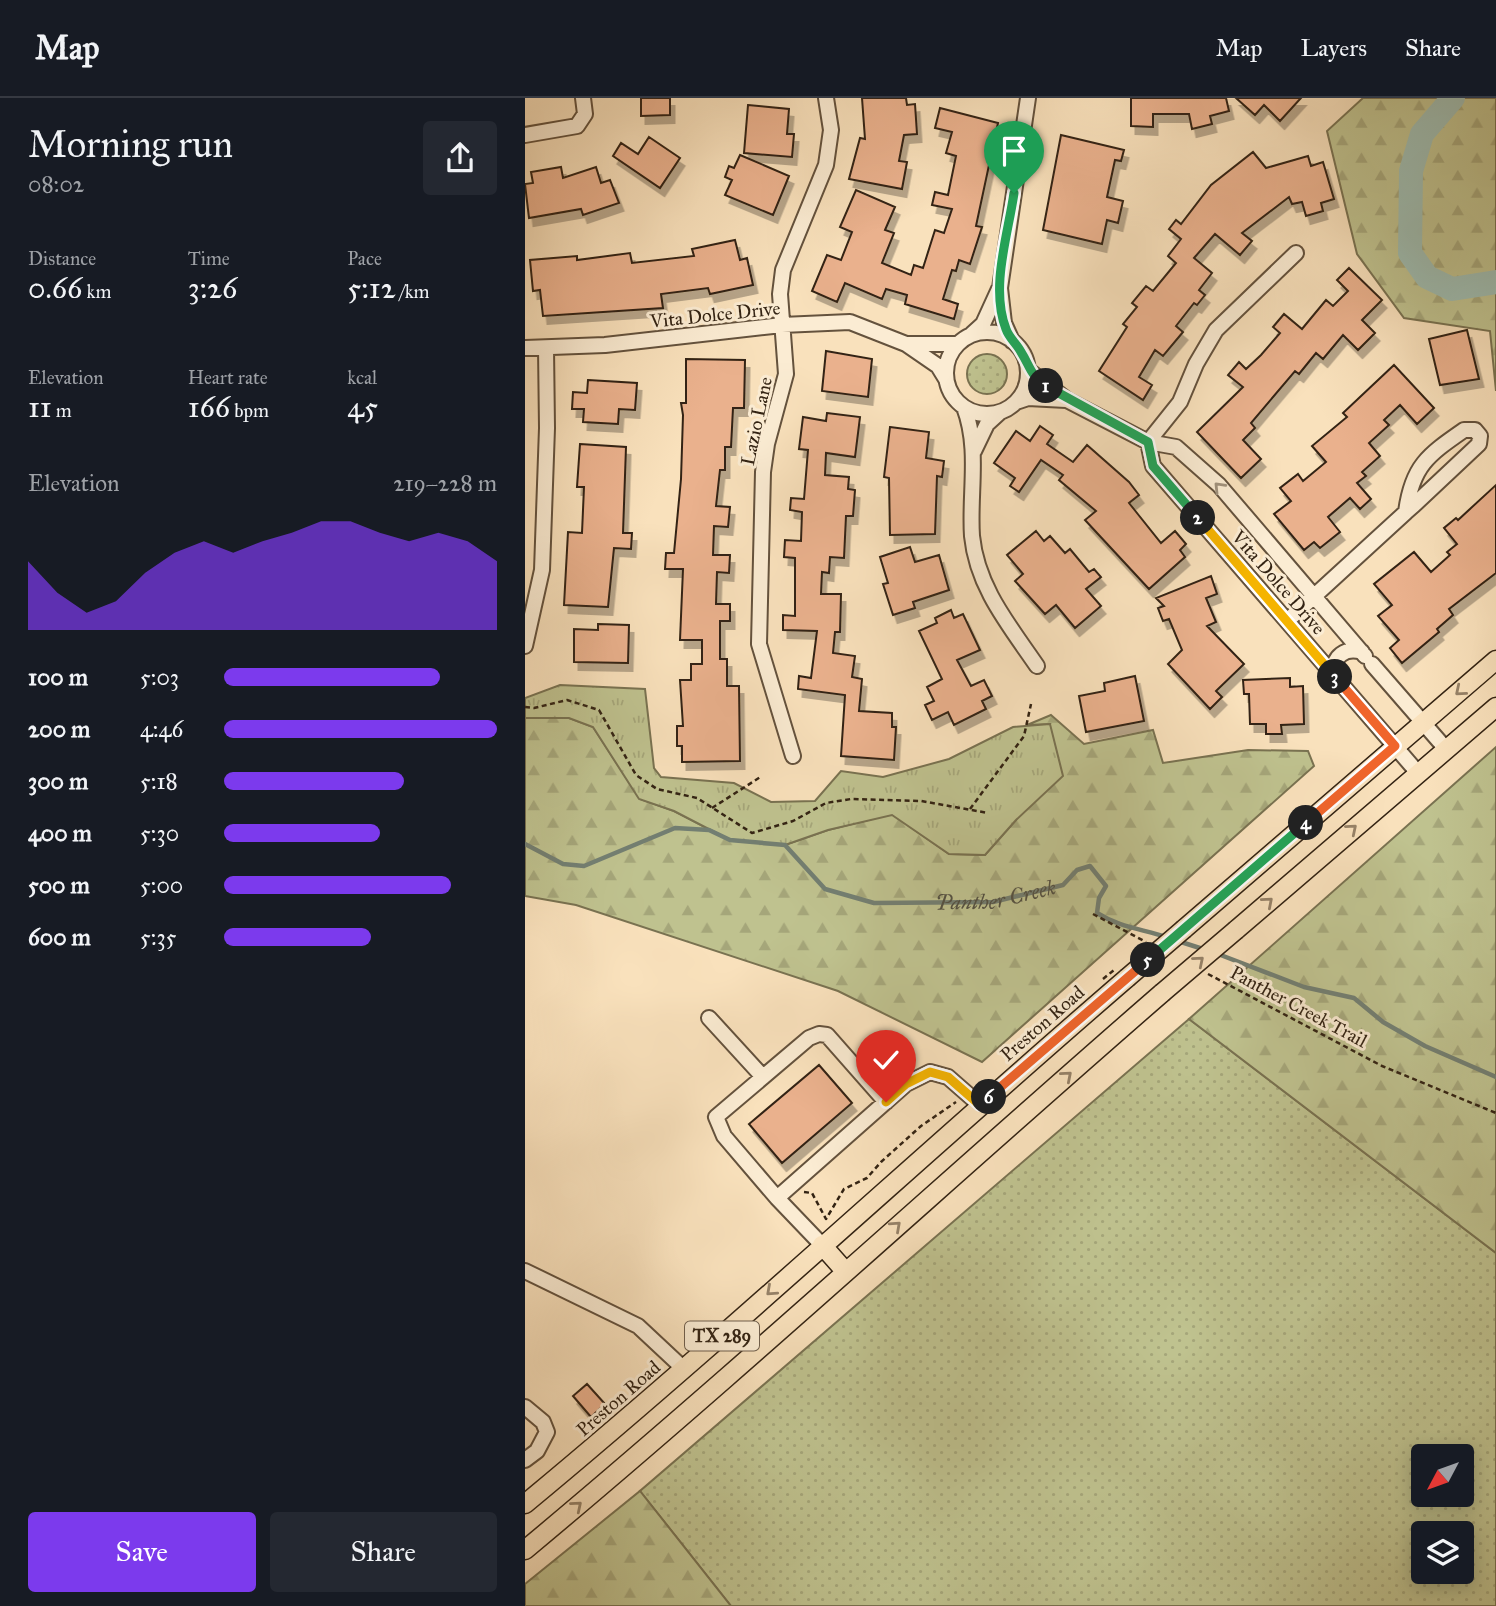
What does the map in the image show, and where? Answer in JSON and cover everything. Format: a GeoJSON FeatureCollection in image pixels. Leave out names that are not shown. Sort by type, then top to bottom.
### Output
{"type":"FeatureCollection","features":[{"type":"Feature","properties":{"kind":"main road","name":"Preston Road"},"geometry":{"type":"LineString","coordinates":[[525,1504],[684,1369],[980,1105],[1496,660]]}},
{"type":"Feature","properties":{"kind":"main road","name":"TX 289"},"geometry":{"type":"LineString","coordinates":[[525,1550],[715,1389],[845,1271],[1163,993],[1496,707]]}},
{"type":"Feature","properties":{"kind":"main road"},"geometry":{"type":"LineString","coordinates":[[822,1245],[845,1271]]}},
{"type":"Feature","properties":{"kind":"street"},"geometry":{"type":"LineString","coordinates":[[525,135],[571,129],[582,122],[585,114],[583,98]]}},
{"type":"Feature","properties":{"kind":"street","name":"Lazio Lane"},"geometry":{"type":"LineString","coordinates":[[793,756],[762,663],[757,625],[764,463],[786,374],[780,294],[783,270],[826,165],[831,130],[826,98]]}},
{"type":"Feature","properties":{"kind":"street"},"geometry":{"type":"LineString","coordinates":[[974,452],[987,424],[1022,395],[1028,370],[1026,360],[1004,323],[1000,288],[1028,98]]}},
{"type":"Feature","properties":{"kind":"street"},"geometry":{"type":"LineString","coordinates":[[1148,442],[1180,402],[1196,364],[1216,330],[1296,253]]}},
{"type":"Feature","properties":{"kind":"street"},"geometry":{"type":"LineString","coordinates":[[999,412],[978,414],[964,407],[950,392],[946,379],[950,355],[983,324],[1000,288]]}},
{"type":"Feature","properties":{"kind":"street","name":"Vita Dolce Drive"},"geometry":{"type":"LineString","coordinates":[[525,348],[605,345],[782,325],[850,323],[906,344],[938,366],[946,379]]}},
{"type":"Feature","properties":{"kind":"street"},"geometry":{"type":"LineString","coordinates":[[964,340],[986,332],[1000,334],[1013,342]]}},
{"type":"Feature","properties":{"kind":"street","name":"Vita Dolce Drive"},"geometry":{"type":"LineString","coordinates":[[906,344],[964,340]]}},
{"type":"Feature","properties":{"kind":"street"},"geometry":{"type":"LineString","coordinates":[[525,646],[542,570],[548,418],[546,348]]}},
{"type":"Feature","properties":{"kind":"street","name":"Vita Dolce Drive"},"geometry":{"type":"LineString","coordinates":[[1028,370],[1067,400],[1148,442],[1176,447],[1219,485],[1446,749]]}},
{"type":"Feature","properties":{"kind":"street","name":"Vita Dolce Drive"},"geometry":{"type":"LineString","coordinates":[[1016,402],[1028,398],[1067,400]]}},
{"type":"Feature","properties":{"kind":"street"},"geometry":{"type":"LineString","coordinates":[[964,407],[974,452],[972,526],[977,562],[995,604],[1037,666]]}},
{"type":"Feature","properties":{"kind":"street"},"geometry":{"type":"LineString","coordinates":[[1287,621],[1312,596],[1406,512],[1479,444],[1479,436],[1475,430],[1464,430],[1418,467],[1409,487],[1406,512]]}},
{"type":"Feature","properties":{"kind":"street","name":"Vita Dolce Drive"},"geometry":{"type":"LineString","coordinates":[[1148,442],[1153,466],[1418,773]]}},
{"type":"Feature","properties":{"kind":"street"},"geometry":{"type":"LineString","coordinates":[[1333,674],[1334,663],[1340,654],[1351,650],[1366,657]]}},
{"type":"Feature","properties":{"kind":"street"},"geometry":{"type":"LineString","coordinates":[[709,1018],[763,1077]]}},
{"type":"Feature","properties":{"kind":"street"},"geometry":{"type":"LineString","coordinates":[[822,1245],[777,1198],[716,1122],[716,1117],[809,1038],[818,1034],[827,1035],[886,1102]]}},
{"type":"Feature","properties":{"kind":"street"},"geometry":{"type":"LineString","coordinates":[[777,1198],[906,1084],[930,1072],[948,1077],[980,1105]]}},
{"type":"Feature","properties":{"kind":"street"},"geometry":{"type":"LineString","coordinates":[[525,1271],[638,1326],[684,1369]]}},
{"type":"Feature","properties":{"kind":"street"},"geometry":{"type":"LineString","coordinates":[[525,1407],[543,1422],[547,1432],[537,1451],[525,1460]]}},
{"type":"Feature","properties":{"kind":"path"},"geometry":{"type":"LineString","coordinates":[[525,707],[534,708],[567,700],[599,710],[636,775],[657,789],[697,798],[752,833],[793,821],[825,803],[851,799],[911,800],[988,813]]}},
{"type":"Feature","properties":{"kind":"path"},"geometry":{"type":"LineString","coordinates":[[970,808],[1024,736],[1031,704]]}},
{"type":"Feature","properties":{"kind":"path"},"geometry":{"type":"LineString","coordinates":[[712,808],[762,776]]}},
{"type":"Feature","properties":{"kind":"path"},"geometry":{"type":"LineString","coordinates":[[1093,914],[1153,946]]}},
{"type":"Feature","properties":{"kind":"path","name":"Panther Creek Trail"},"geometry":{"type":"LineString","coordinates":[[1201,971],[1382,1066],[1496,1113]]}},
{"type":"Feature","properties":{"kind":"path"},"geometry":{"type":"LineString","coordinates":[[801,1190],[812,1193],[826,1219],[844,1189],[867,1178],[921,1126],[956,1102]]}},
{"type":"Feature","properties":{"kind":"green space"},"geometry":{"type":"Polygon","coordinates":[[[1363,98],[1496,98],[1496,391],[1490,331],[1404,318],[1357,254],[1327,131],[1363,98]]]}},
{"type":"Feature","properties":{"kind":"green space"},"geometry":{"type":"Polygon","coordinates":[[[987,354],[995,355],[1001,360],[1006,366],[1006,382],[1001,388],[995,393],[987,394],[979,393],[973,388],[968,382],[967,374],[968,366],[973,360],[979,355],[987,354]]]}},
{"type":"Feature","properties":{"kind":"green space"},"geometry":{"type":"Polygon","coordinates":[[[560,685],[645,689],[654,768],[661,777],[734,783],[771,802],[815,801],[841,771],[883,777],[949,759],[1013,727],[1050,724],[1063,776],[1016,820],[985,855],[949,854],[892,815],[828,830],[785,845],[730,840],[674,811],[639,799],[593,727],[569,718],[525,718],[525,698],[560,685]]]}},
{"type":"Feature","properties":{"kind":"green space"},"geometry":{"type":"Polygon","coordinates":[[[1051,715],[1084,744],[1153,730],[1163,763],[1248,750],[1308,751],[1314,766],[982,1062],[838,991],[576,905],[525,896],[525,718],[569,718],[593,727],[640,799],[674,811],[730,840],[785,845],[828,830],[892,814],[949,854],[985,855],[1016,820],[1050,724],[1027,725],[1051,715]]]}},
{"type":"Feature","properties":{"kind":"green space"},"geometry":{"type":"Polygon","coordinates":[[[1496,747],[1496,1253],[1189,1019],[1496,747]]]}},
{"type":"Feature","properties":{"kind":"green space"},"geometry":{"type":"Polygon","coordinates":[[[1189,1019],[1496,1253],[1496,1606],[731,1606],[640,1491],[1189,1019]]]}},
{"type":"Feature","properties":{"kind":"green space"},"geometry":{"type":"Polygon","coordinates":[[[640,1491],[731,1606],[525,1606],[525,1584],[640,1491]]]}},
{"type":"Feature","properties":{"kind":"building"},"geometry":{"type":"Polygon","coordinates":[[[641,98],[670,98],[670,115],[641,116],[641,98]]]}},
{"type":"Feature","properties":{"kind":"building"},"geometry":{"type":"Polygon","coordinates":[[[862,98],[906,98],[907,105],[915,104],[917,134],[904,135],[899,161],[907,162],[902,189],[849,179],[860,138],[865,139],[862,98]]]}},
{"type":"Feature","properties":{"kind":"building"},"geometry":{"type":"Polygon","coordinates":[[[1131,98],[1226,98],[1229,111],[1210,116],[1212,124],[1192,129],[1189,114],[1153,114],[1153,127],[1131,126],[1131,98]]]}},
{"type":"Feature","properties":{"kind":"building"},"geometry":{"type":"Polygon","coordinates":[[[1236,98],[1301,98],[1280,121],[1264,105],[1255,115],[1236,98]]]}},
{"type":"Feature","properties":{"kind":"building"},"geometry":{"type":"Polygon","coordinates":[[[748,105],[789,109],[787,134],[794,134],[792,157],[744,153],[748,105]]]}},
{"type":"Feature","properties":{"kind":"building"},"geometry":{"type":"Polygon","coordinates":[[[940,108],[998,123],[976,226],[982,227],[970,264],[959,260],[956,271],[952,270],[943,299],[958,304],[954,319],[905,304],[907,295],[886,289],[882,299],[845,283],[837,302],[812,291],[827,255],[841,260],[852,232],[840,227],[856,190],[895,207],[885,230],[894,233],[882,263],[911,275],[914,265],[923,268],[935,230],[944,233],[952,209],[932,205],[935,192],[948,195],[956,156],[946,153],[952,132],[935,128],[940,108]]]}},
{"type":"Feature","properties":{"kind":"building"},"geometry":{"type":"Polygon","coordinates":[[[1061,135],[1124,150],[1121,161],[1115,160],[1107,197],[1123,201],[1118,223],[1107,220],[1102,244],[1043,230],[1061,135]]]}},
{"type":"Feature","properties":{"kind":"building"},"geometry":{"type":"Polygon","coordinates":[[[649,137],[680,158],[660,188],[613,156],[621,143],[638,154],[649,137]]]}},
{"type":"Feature","properties":{"kind":"building"},"geometry":{"type":"Polygon","coordinates":[[[1253,152],[1266,168],[1308,156],[1311,166],[1323,162],[1334,199],[1321,203],[1323,211],[1306,216],[1302,202],[1292,204],[1289,197],[1242,233],[1252,241],[1240,255],[1215,234],[1194,258],[1212,273],[1199,290],[1205,295],[1197,305],[1194,303],[1176,326],[1183,332],[1163,356],[1155,350],[1139,377],[1152,385],[1143,400],[1099,371],[1127,327],[1123,324],[1137,307],[1132,303],[1146,286],[1153,291],[1176,263],[1168,256],[1181,239],[1169,229],[1176,220],[1181,224],[1211,185],[1253,152]]]}},
{"type":"Feature","properties":{"kind":"building"},"geometry":{"type":"Polygon","coordinates":[[[740,155],[789,176],[773,215],[725,195],[732,180],[725,177],[729,166],[734,168],[740,155]]]}},
{"type":"Feature","properties":{"kind":"building"},"geometry":{"type":"Polygon","coordinates":[[[561,167],[563,178],[596,167],[601,183],[610,180],[619,203],[583,215],[581,209],[529,218],[525,184],[533,183],[531,172],[561,167]]]}},
{"type":"Feature","properties":{"kind":"building"},"geometry":{"type":"Polygon","coordinates":[[[735,240],[740,260],[747,258],[753,285],[710,294],[708,288],[661,294],[663,308],[543,316],[540,290],[533,291],[530,260],[577,256],[577,260],[630,253],[632,263],[694,256],[692,249],[735,240]]]}},
{"type":"Feature","properties":{"kind":"building"},"geometry":{"type":"Polygon","coordinates":[[[1349,268],[1382,300],[1362,320],[1375,333],[1358,350],[1343,335],[1323,359],[1316,353],[1299,374],[1295,371],[1251,423],[1255,428],[1243,440],[1261,459],[1241,478],[1197,432],[1243,387],[1228,375],[1239,362],[1246,369],[1261,355],[1280,333],[1273,327],[1284,314],[1302,329],[1326,300],[1333,306],[1348,291],[1337,280],[1349,268]]]}},
{"type":"Feature","properties":{"kind":"building"},"geometry":{"type":"Polygon","coordinates":[[[1467,330],[1479,379],[1440,385],[1429,339],[1467,330]]]}},
{"type":"Feature","properties":{"kind":"building"},"geometry":{"type":"Polygon","coordinates":[[[826,351],[872,359],[868,397],[822,391],[826,351]]]}},
{"type":"Feature","properties":{"kind":"building"},"geometry":{"type":"Polygon","coordinates":[[[686,359],[745,360],[744,408],[733,408],[731,447],[725,447],[725,470],[720,470],[716,506],[730,507],[728,527],[714,526],[713,555],[730,555],[729,573],[717,572],[716,604],[730,604],[730,621],[720,621],[720,659],[727,659],[727,686],[739,686],[740,761],[682,762],[682,746],[677,746],[677,726],[683,726],[680,680],[691,680],[691,664],[702,664],[702,640],[680,640],[683,569],[665,569],[666,553],[674,553],[681,479],[681,403],[686,403],[686,359]]]}},
{"type":"Feature","properties":{"kind":"building"},"geometry":{"type":"Polygon","coordinates":[[[1394,365],[1434,408],[1417,424],[1400,405],[1384,420],[1389,425],[1369,443],[1380,456],[1362,472],[1366,476],[1357,483],[1371,499],[1360,509],[1350,498],[1328,517],[1340,532],[1320,548],[1314,542],[1304,550],[1274,514],[1291,501],[1280,488],[1298,474],[1303,481],[1326,462],[1312,446],[1347,417],[1343,413],[1394,365]]]}},
{"type":"Feature","properties":{"kind":"building"},"geometry":{"type":"Polygon","coordinates":[[[588,380],[637,383],[635,410],[619,409],[618,424],[583,422],[584,409],[572,409],[573,392],[587,393],[588,380]]]}},
{"type":"Feature","properties":{"kind":"building"},"geometry":{"type":"Polygon","coordinates":[[[827,413],[860,417],[855,457],[826,453],[825,475],[849,477],[848,489],[855,490],[853,516],[846,516],[844,558],[830,557],[829,573],[822,572],[821,594],[841,594],[840,632],[835,632],[833,653],[855,656],[852,677],[862,679],[859,711],[892,713],[892,727],[896,727],[894,760],[841,756],[845,695],[798,689],[799,676],[811,678],[817,631],[783,630],[783,615],[795,616],[795,558],[784,557],[785,540],[801,541],[802,512],[790,510],[791,498],[804,499],[808,450],[799,449],[803,417],[826,421],[827,413]]]}},
{"type":"Feature","properties":{"kind":"building"},"geometry":{"type":"Polygon","coordinates":[[[1040,426],[1053,435],[1047,444],[1073,462],[1087,445],[1129,482],[1139,495],[1129,503],[1161,543],[1175,531],[1186,544],[1180,550],[1185,557],[1149,589],[1085,520],[1096,511],[1059,480],[1063,475],[1041,460],[1019,492],[1010,486],[1015,478],[994,463],[1016,431],[1030,441],[1040,426]]]}},
{"type":"Feature","properties":{"kind":"building"},"geometry":{"type":"Polygon","coordinates":[[[890,427],[929,432],[926,458],[944,461],[942,477],[937,476],[935,534],[890,535],[889,478],[884,477],[890,427]]]}},
{"type":"Feature","properties":{"kind":"building"},"geometry":{"type":"Polygon","coordinates":[[[580,444],[626,447],[623,533],[632,533],[631,549],[614,548],[608,607],[564,605],[568,532],[582,533],[584,487],[577,487],[580,444]]]}},
{"type":"Feature","properties":{"kind":"building"},"geometry":{"type":"Polygon","coordinates":[[[1496,485],[1496,573],[1449,609],[1453,615],[1437,629],[1439,632],[1402,663],[1390,648],[1399,640],[1378,616],[1392,605],[1374,584],[1414,552],[1431,572],[1450,555],[1447,552],[1457,544],[1444,528],[1456,518],[1458,520],[1496,485]]]}},
{"type":"Feature","properties":{"kind":"building"},"geometry":{"type":"Polygon","coordinates":[[[1036,531],[1044,541],[1050,536],[1065,553],[1070,549],[1089,572],[1094,569],[1101,577],[1086,589],[1101,606],[1075,628],[1056,605],[1045,614],[1015,581],[1023,574],[1007,555],[1036,531]]]}},
{"type":"Feature","properties":{"kind":"building"},"geometry":{"type":"Polygon","coordinates":[[[910,547],[915,562],[939,555],[949,590],[913,602],[915,608],[893,615],[883,584],[888,583],[880,557],[910,547]]]}},
{"type":"Feature","properties":{"kind":"building"},"geometry":{"type":"Polygon","coordinates":[[[1211,576],[1217,594],[1206,598],[1216,622],[1207,626],[1244,664],[1216,691],[1222,697],[1210,709],[1168,664],[1182,650],[1169,619],[1163,621],[1158,608],[1164,606],[1156,598],[1211,576]]]}},
{"type":"Feature","properties":{"kind":"building"},"geometry":{"type":"Polygon","coordinates":[[[951,610],[954,618],[963,614],[980,650],[957,660],[971,686],[984,680],[992,696],[982,701],[986,709],[954,725],[948,712],[932,720],[925,705],[934,701],[927,687],[942,679],[919,631],[937,623],[935,618],[951,610]]]}},
{"type":"Feature","properties":{"kind":"building"},"geometry":{"type":"Polygon","coordinates":[[[598,624],[629,625],[628,663],[574,662],[574,629],[598,630],[598,624]]]}},
{"type":"Feature","properties":{"kind":"building"},"geometry":{"type":"Polygon","coordinates":[[[1135,676],[1144,721],[1086,732],[1079,696],[1105,691],[1104,683],[1135,676]]]}},
{"type":"Feature","properties":{"kind":"building"},"geometry":{"type":"Polygon","coordinates":[[[1290,678],[1290,687],[1303,686],[1304,724],[1281,725],[1282,734],[1266,734],[1266,724],[1250,724],[1249,694],[1244,694],[1243,680],[1290,678]]]}},
{"type":"Feature","properties":{"kind":"building"},"geometry":{"type":"Polygon","coordinates":[[[819,1065],[852,1103],[782,1163],[749,1124],[819,1065]]]}},
{"type":"Feature","properties":{"kind":"building"},"geometry":{"type":"Polygon","coordinates":[[[587,1384],[605,1404],[591,1417],[573,1396],[587,1384]]]}},
{"type":"Feature","properties":{"kind":"waterway","name":"Panther Creek"},"geometry":{"type":"LineString","coordinates":[[1453,98],[1422,134],[1411,171],[1410,253],[1427,277],[1452,289],[1496,282]]}},
{"type":"Feature","properties":{"kind":"waterway","name":"Panther Creek"},"geometry":{"type":"LineString","coordinates":[[525,844],[563,864],[584,866],[675,828],[709,830],[730,840],[785,845],[825,889],[874,903],[993,902],[1063,885],[1077,870],[1090,866],[1106,886],[1099,898],[1097,913],[1122,925],[1166,937]]}},
{"type":"Feature","properties":{"kind":"waterway","name":"Panther Creek"},"geometry":{"type":"LineString","coordinates":[[1178,941],[1206,950]]}},
{"type":"Feature","properties":{"kind":"waterway","name":"Panther Creek"},"geometry":{"type":"LineString","coordinates":[[1218,954],[1304,987],[1354,998],[1383,1022],[1425,1046],[1496,1077]]}},
{"type":"Feature","properties":{"kind":"route"},"geometry":{"type":"LineString","coordinates":[[886,1102],[906,1084],[930,1072],[948,1077],[980,1105],[1395,746],[1153,466],[1148,442],[1067,400],[1038,381],[1028,370],[1019,347],[1006,332],[1000,288],[1014,193]]}}]}
